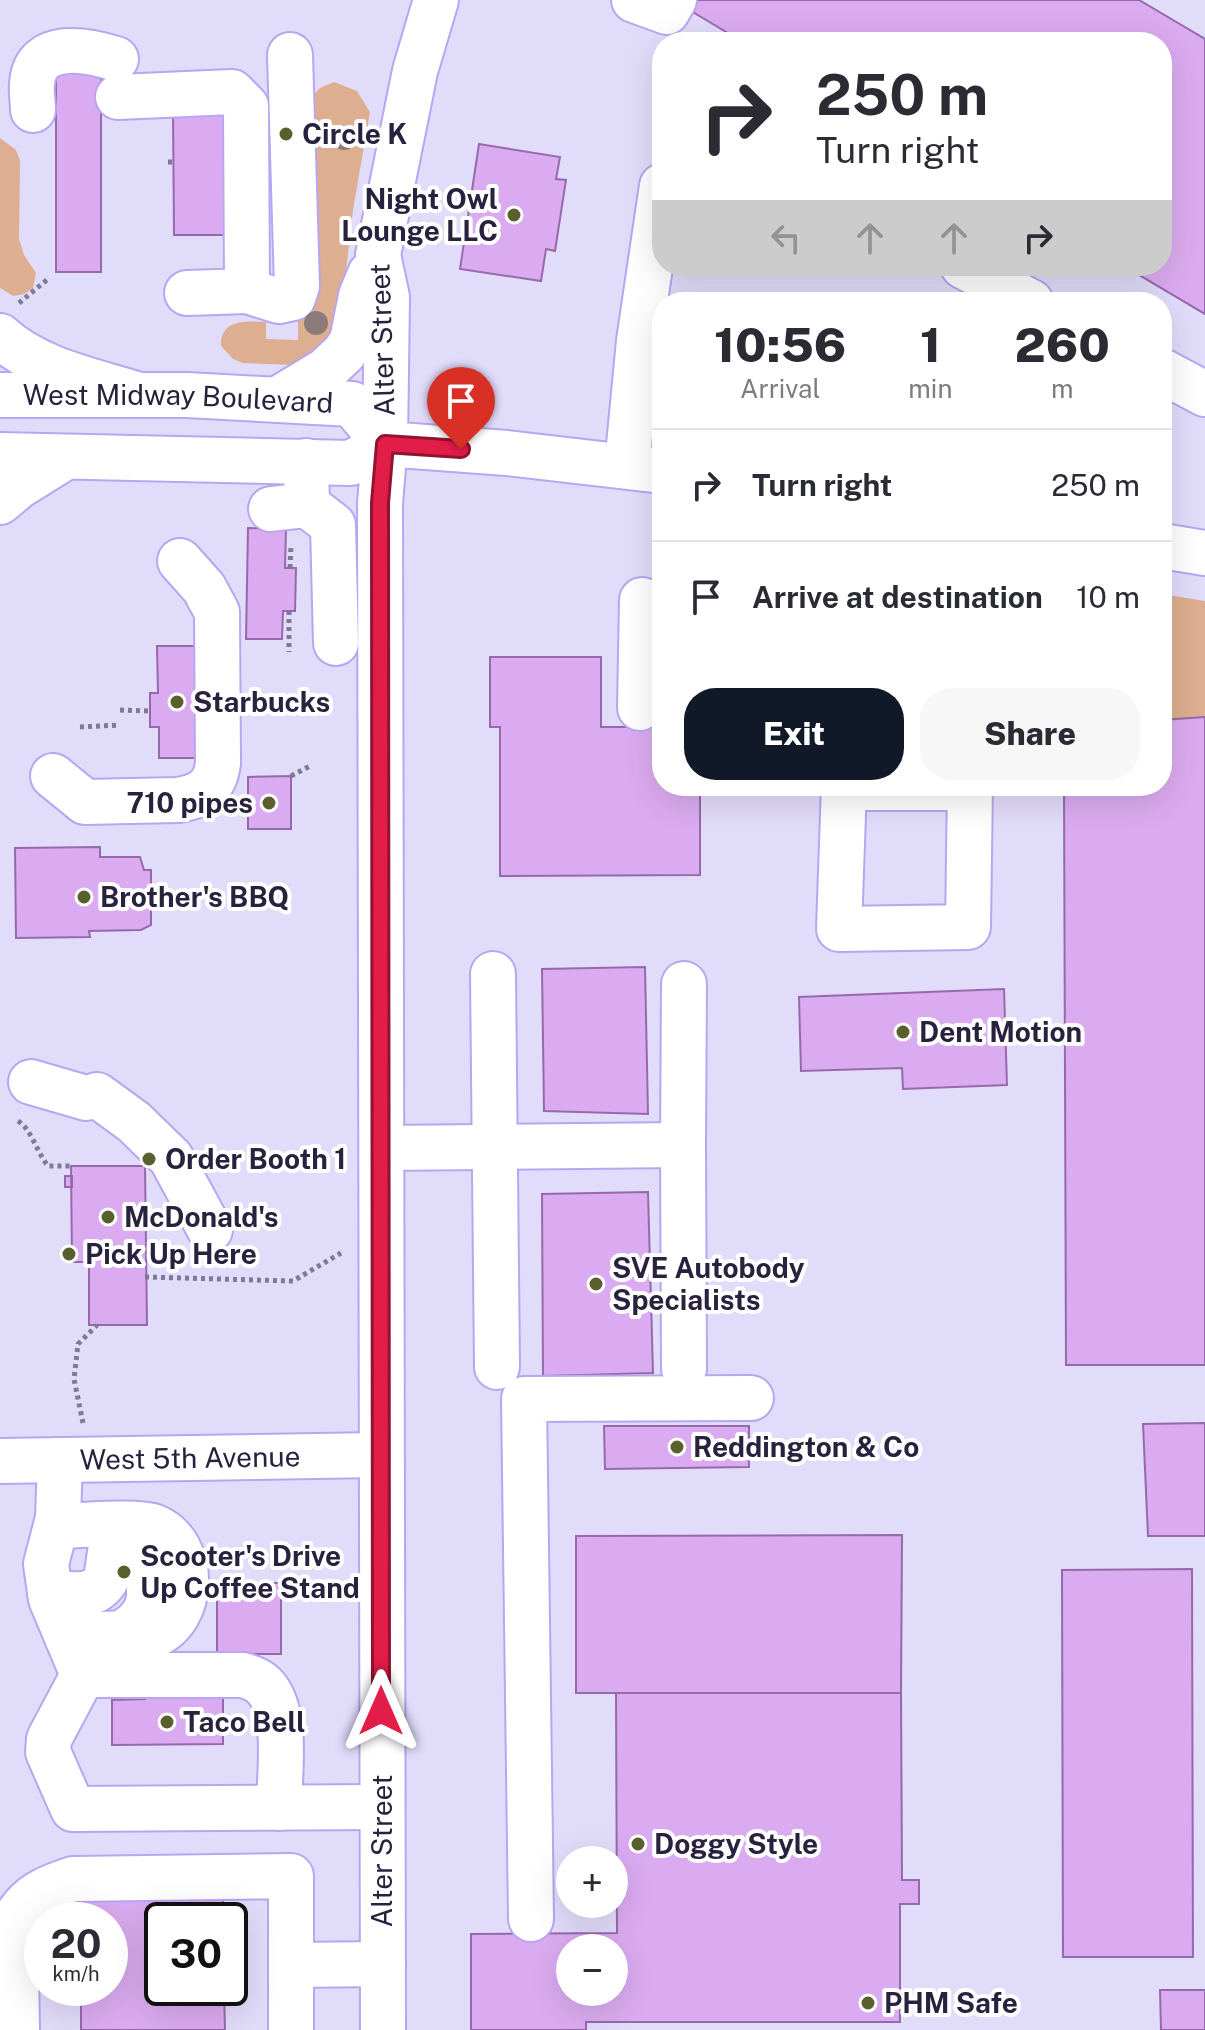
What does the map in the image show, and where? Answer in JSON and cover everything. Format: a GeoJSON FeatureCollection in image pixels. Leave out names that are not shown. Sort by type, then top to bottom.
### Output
{"type":"FeatureCollection","features":[{"type":"Feature","properties":{"kind":"street","name":"Alter Street"},"geometry":{"type":"LineString","coordinates":[[383,2030],[379,1455],[382,1259],[380,503],[385,444],[387,297],[378,255],[415,71],[436,0]]}},
{"type":"Feature","properties":{"kind":"street"},"geometry":{"type":"LineString","coordinates":[[33,110],[32,82],[36,68],[46,57],[65,50],[87,50],[117,78],[232,92],[246,106],[247,291]]}},
{"type":"Feature","properties":{"kind":"street"},"geometry":{"type":"LineString","coordinates":[[187,293],[247,291],[279,301],[293,298],[297,286],[290,55]]}},
{"type":"Feature","properties":{"kind":"street"},"geometry":{"type":"LineString","coordinates":[[0,455],[351,463],[385,444],[644,468],[639,341],[652,253]]}},
{"type":"Feature","properties":{"kind":"street"},"geometry":{"type":"LineString","coordinates":[[278,399],[326,370],[344,353],[352,341],[361,296],[378,255]]}},
{"type":"Feature","properties":{"kind":"street"},"geometry":{"type":"LineString","coordinates":[[982,276],[1012,292]]}},
{"type":"Feature","properties":{"kind":"street"},"geometry":{"type":"LineString","coordinates":[[5,323],[14,349],[41,363],[139,395]]}},
{"type":"Feature","properties":{"kind":"street"},"geometry":{"type":"LineString","coordinates":[[1172,376],[1205,394]]}},
{"type":"Feature","properties":{"kind":"street","name":"West Midway Boulevard"},"geometry":{"type":"LineString","coordinates":[[0,395],[139,395],[352,404],[385,444]]}},
{"type":"Feature","properties":{"kind":"street"},"geometry":{"type":"LineString","coordinates":[[0,502],[19,486],[64,458]]}},
{"type":"Feature","properties":{"kind":"street"},"geometry":{"type":"LineString","coordinates":[[306,461],[289,517],[333,525],[336,643]]}},
{"type":"Feature","properties":{"kind":"street"},"geometry":{"type":"LineString","coordinates":[[1172,548],[1205,553]]}},
{"type":"Feature","properties":{"kind":"street"},"geometry":{"type":"LineString","coordinates":[[53,776],[85,802],[178,800],[192,797],[211,786],[218,763],[218,623],[211,599],[180,561]]}},
{"type":"Feature","properties":{"kind":"street"},"geometry":{"type":"LineString","coordinates":[[640,708],[642,600]]}},
{"type":"Feature","properties":{"kind":"street"},"geometry":{"type":"LineString","coordinates":[[844,796],[839,929],[968,927],[970,796]]}},
{"type":"Feature","properties":{"kind":"street"},"geometry":{"type":"LineString","coordinates":[[493,974],[497,1367]]}},
{"type":"Feature","properties":{"kind":"street"},"geometry":{"type":"LineString","coordinates":[[684,984],[684,1369]]}},
{"type":"Feature","properties":{"kind":"street"},"geometry":{"type":"LineString","coordinates":[[22,1100],[91,1096],[134,1122],[171,1158],[210,1230]]}},
{"type":"Feature","properties":{"kind":"street"},"geometry":{"type":"LineString","coordinates":[[382,1148],[683,1145]]}},
{"type":"Feature","properties":{"kind":"street"},"geometry":{"type":"LineString","coordinates":[[531,1919],[524,1399],[751,1398]]}},
{"type":"Feature","properties":{"kind":"street","name":"West 5th Avenue"},"geometry":{"type":"LineString","coordinates":[[0,1461],[379,1455]]}},
{"type":"Feature","properties":{"kind":"street"},"geometry":{"type":"LineString","coordinates":[[75,1460],[46,1564],[50,1592],[75,1656],[49,1739],[48,1752],[73,1809],[382,1807]]}},
{"type":"Feature","properties":{"kind":"street"},"geometry":{"type":"LineString","coordinates":[[57,1526],[125,1525],[149,1544],[149,1599],[145,1612],[121,1634],[75,1656]]}},
{"type":"Feature","properties":{"kind":"street"},"geometry":{"type":"LineString","coordinates":[[50,1592],[92,1594],[101,1587],[125,1525]]}},
{"type":"Feature","properties":{"kind":"street"},"geometry":{"type":"LineString","coordinates":[[75,1656],[243,1675],[260,1681],[277,1708],[280,1726],[279,1808]]}},
{"type":"Feature","properties":{"kind":"street"},"geometry":{"type":"LineString","coordinates":[[11,2016],[15,1919],[23,1905],[46,1888],[73,1879],[291,1876],[291,2030]]}},
{"type":"Feature","properties":{"kind":"street"},"geometry":{"type":"LineString","coordinates":[[291,1965],[383,1964]]}},
{"type":"Feature","properties":{"kind":"path"},"geometry":{"type":"LineString","coordinates":[[5,323],[48,279]]}},
{"type":"Feature","properties":{"kind":"path"},"geometry":{"type":"LineString","coordinates":[[289,517],[290,568]]}},
{"type":"Feature","properties":{"kind":"path"},"geometry":{"type":"LineString","coordinates":[[289,611],[289,652]]}},
{"type":"Feature","properties":{"kind":"path"},"geometry":{"type":"LineString","coordinates":[[120,710],[150,711]]}},
{"type":"Feature","properties":{"kind":"path"},"geometry":{"type":"LineString","coordinates":[[80,727],[120,725]]}},
{"type":"Feature","properties":{"kind":"path"},"geometry":{"type":"LineString","coordinates":[[291,776],[312,765]]}},
{"type":"Feature","properties":{"kind":"path"},"geometry":{"type":"LineString","coordinates":[[22,1100],[27,1127],[37,1152],[48,1166],[71,1166]]}},
{"type":"Feature","properties":{"kind":"path"},"geometry":{"type":"LineString","coordinates":[[145,1277],[293,1281],[347,1250],[382,1259]]}},
{"type":"Feature","properties":{"kind":"path"},"geometry":{"type":"LineString","coordinates":[[75,1460],[74,1379],[78,1344],[97,1325]]}},
{"type":"Feature","properties":{"kind":"shaded area"},"geometry":{"type":"Polygon","coordinates":[[[334,82],[357,91],[370,112],[353,210],[338,340],[292,365],[243,363],[233,359],[221,346],[222,337],[230,326],[266,322],[266,339],[298,340],[298,322],[293,322],[296,315],[306,102],[320,88],[334,82]]]}},
{"type":"Feature","properties":{"kind":"shaded area"},"geometry":{"type":"Polygon","coordinates":[[[0,138],[16,150],[20,161],[19,239],[24,255],[36,273],[33,288],[13,296],[0,288],[0,138]]]}},
{"type":"Feature","properties":{"kind":"shaded area"},"geometry":{"type":"Polygon","coordinates":[[[1172,596],[1205,601],[1205,717],[1172,719],[1172,596]]]}},
{"type":"Feature","properties":{"kind":"building"},"geometry":{"type":"Polygon","coordinates":[[[698,0],[1139,0],[1205,39],[1205,314],[1141,276],[1172,276],[1172,32],[726,32],[691,11],[698,0]]]}},
{"type":"Feature","properties":{"kind":"building"},"geometry":{"type":"Polygon","coordinates":[[[56,73],[101,73],[101,272],[56,272],[56,73]]]}},
{"type":"Feature","properties":{"kind":"building","name":"Circle K"},"geometry":{"type":"Polygon","coordinates":[[[234,110],[235,235],[174,235],[173,111],[234,110]]]}},
{"type":"Feature","properties":{"kind":"building","name":"Night Owl Lounge LLC"},"geometry":{"type":"Polygon","coordinates":[[[479,144],[560,157],[556,179],[566,180],[555,251],[546,249],[541,281],[460,269],[479,144]]]}},
{"type":"Feature","properties":{"kind":"building"},"geometry":{"type":"Polygon","coordinates":[[[248,528],[286,529],[285,568],[296,568],[295,611],[283,611],[282,639],[246,639],[248,528]]]}},
{"type":"Feature","properties":{"kind":"building","name":"Starbucks"},"geometry":{"type":"Polygon","coordinates":[[[157,646],[202,646],[204,758],[159,758],[159,727],[150,727],[150,693],[158,693],[157,646]]]}},
{"type":"Feature","properties":{"kind":"building"},"geometry":{"type":"Polygon","coordinates":[[[490,657],[601,657],[601,727],[652,727],[652,796],[700,796],[700,875],[500,876],[500,727],[490,727],[490,657]]]}},
{"type":"Feature","properties":{"kind":"building"},"geometry":{"type":"Polygon","coordinates":[[[1205,717],[1205,1365],[1066,1365],[1064,796],[1172,796],[1172,719],[1205,717]]]}},
{"type":"Feature","properties":{"kind":"building","name":"710 pipes"},"geometry":{"type":"Polygon","coordinates":[[[291,776],[291,829],[248,829],[248,777],[291,776]]]}},
{"type":"Feature","properties":{"kind":"building","name":"Brother's BBQ"},"geometry":{"type":"Polygon","coordinates":[[[100,847],[100,857],[140,857],[144,870],[151,870],[151,925],[141,930],[89,931],[90,937],[16,938],[15,848],[100,847]]]}},
{"type":"Feature","properties":{"kind":"building"},"geometry":{"type":"Polygon","coordinates":[[[645,967],[648,1114],[544,1111],[542,969],[645,967]]]}},
{"type":"Feature","properties":{"kind":"building","name":"Dent Motion"},"geometry":{"type":"Polygon","coordinates":[[[1004,989],[1007,1085],[903,1089],[902,1068],[801,1071],[799,997],[1004,989]]]}},
{"type":"Feature","properties":{"kind":"building","name":"McDonald's"},"geometry":{"type":"Polygon","coordinates":[[[71,1166],[145,1166],[147,1325],[89,1325],[89,1262],[72,1262],[71,1166]]]}},
{"type":"Feature","properties":{"kind":"building"},"geometry":{"type":"Polygon","coordinates":[[[65,1176],[72,1176],[72,1187],[65,1187],[65,1176]]]}},
{"type":"Feature","properties":{"kind":"building","name":"SVE Autobody Specialists"},"geometry":{"type":"Polygon","coordinates":[[[648,1192],[653,1373],[543,1376],[542,1194],[648,1192]]]}},
{"type":"Feature","properties":{"kind":"building","name":"Pick Up Here"},"geometry":{"type":"Polygon","coordinates":[[[65,1247],[72,1247],[72,1260],[65,1260],[65,1247]]]}},
{"type":"Feature","properties":{"kind":"building"},"geometry":{"type":"Polygon","coordinates":[[[1205,1423],[1205,1536],[1148,1536],[1143,1424],[1205,1423]]]}},
{"type":"Feature","properties":{"kind":"building","name":"Reddington & Co"},"geometry":{"type":"Polygon","coordinates":[[[604,1426],[749,1426],[749,1467],[605,1469],[604,1426]]]}},
{"type":"Feature","properties":{"kind":"building"},"geometry":{"type":"Polygon","coordinates":[[[902,1535],[901,1693],[576,1693],[576,1536],[902,1535]]]}},
{"type":"Feature","properties":{"kind":"building"},"geometry":{"type":"Polygon","coordinates":[[[1192,1569],[1193,1957],[1063,1957],[1062,1570],[1192,1569]]]}},
{"type":"Feature","properties":{"kind":"building"},"geometry":{"type":"Polygon","coordinates":[[[217,1583],[281,1583],[281,1654],[217,1654],[217,1583]]]}},
{"type":"Feature","properties":{"kind":"building"},"geometry":{"type":"Polygon","coordinates":[[[616,1693],[901,1693],[902,1880],[919,1880],[919,1904],[900,1904],[900,2022],[586,2022],[586,2030],[471,2030],[471,1934],[617,1933],[617,1918],[628,1918],[628,1846],[617,1846],[616,1693]]]}},
{"type":"Feature","properties":{"kind":"building","name":"Taco Bell"},"geometry":{"type":"Polygon","coordinates":[[[223,1694],[223,1744],[112,1745],[112,1700],[145,1699],[145,1695],[223,1694]]]}},
{"type":"Feature","properties":{"kind":"building"},"geometry":{"type":"Polygon","coordinates":[[[81,1898],[223,1898],[223,1902],[144,1902],[144,2006],[224,2006],[225,2030],[81,2030],[81,2006],[128,2006],[128,1902],[81,1902],[81,1898]]]}},
{"type":"Feature","properties":{"kind":"building"},"geometry":{"type":"Polygon","coordinates":[[[1160,1990],[1205,1990],[1205,2030],[1161,2030],[1160,1990]]]}},
{"type":"Feature","properties":{"kind":"place","name":"Circle K"},"geometry":{"type":"Point","coordinates":[286,134]}},
{"type":"Feature","properties":{"kind":"place","name":"Night Owl Lounge LLC"},"geometry":{"type":"Point","coordinates":[514,215]}},
{"type":"Feature","properties":{"kind":"place","name":"Starbucks"},"geometry":{"type":"Point","coordinates":[177,702]}},
{"type":"Feature","properties":{"kind":"place","name":"710 pipes"},"geometry":{"type":"Point","coordinates":[269,803]}},
{"type":"Feature","properties":{"kind":"place","name":"Brother's BBQ"},"geometry":{"type":"Point","coordinates":[84,897]}},
{"type":"Feature","properties":{"kind":"place","name":"Dent Motion"},"geometry":{"type":"Point","coordinates":[903,1032]}},
{"type":"Feature","properties":{"kind":"place","name":"Order Booth 1"},"geometry":{"type":"Point","coordinates":[149,1159]}},
{"type":"Feature","properties":{"kind":"place","name":"McDonald's"},"geometry":{"type":"Point","coordinates":[108,1217]}},
{"type":"Feature","properties":{"kind":"place","name":"Pick Up Here"},"geometry":{"type":"Point","coordinates":[69,1254]}},
{"type":"Feature","properties":{"kind":"place","name":"SVE Autobody Specialists"},"geometry":{"type":"Point","coordinates":[596,1284]}},
{"type":"Feature","properties":{"kind":"place","name":"Reddington & Co"},"geometry":{"type":"Point","coordinates":[677,1447]}},
{"type":"Feature","properties":{"kind":"place","name":"Scooter's Drive Up Coffee Stand"},"geometry":{"type":"Point","coordinates":[124,1572]}},
{"type":"Feature","properties":{"kind":"place","name":"Taco Bell"},"geometry":{"type":"Point","coordinates":[167,1722]}},
{"type":"Feature","properties":{"kind":"place","name":"Doggy Style"},"geometry":{"type":"Point","coordinates":[638,1844]}},
{"type":"Feature","properties":{"kind":"place","name":"PHM Safe"},"geometry":{"type":"Point","coordinates":[868,2003]}},
{"type":"Feature","properties":{"kind":"route"},"geometry":{"type":"LineString","coordinates":[[381,1711],[380,503],[385,444],[461,449]]}}]}
